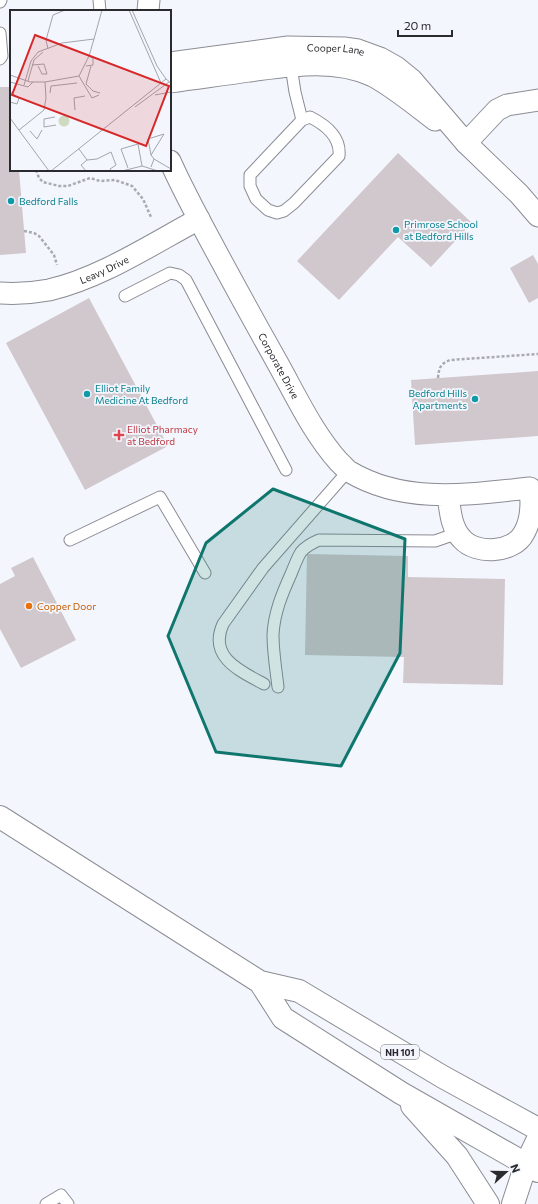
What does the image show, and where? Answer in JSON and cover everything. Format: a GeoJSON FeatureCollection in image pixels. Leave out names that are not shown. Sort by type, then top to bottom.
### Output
{"type":"FeatureCollection","features":[{"type":"Feature","properties":{"kind":"highway","name":"NH 101"},"geometry":{"type":"LineString","coordinates":[[0,816],[260,982],[298,991],[443,1077],[538,1128]]}},
{"type":"Feature","properties":{"kind":"highway","name":"NH 101"},"geometry":{"type":"LineString","coordinates":[[260,982],[283,1018],[401,1093],[457,1156],[488,1204]]}},
{"type":"Feature","properties":{"kind":"highway"},"geometry":{"type":"LineString","coordinates":[[401,1093],[532,1168]]}},
{"type":"Feature","properties":{"kind":"highway"},"geometry":{"type":"LineString","coordinates":[[513,1204],[532,1168],[538,1139]]}},
{"type":"Feature","properties":{"kind":"street"},"geometry":{"type":"LineString","coordinates":[[148,10],[149,0]]}},
{"type":"Feature","properties":{"kind":"street","name":"Cooper Lane"},"geometry":{"type":"LineString","coordinates":[[171,63],[288,47],[322,47],[358,50],[380,58],[412,80],[466,143],[519,194],[538,216]]}},
{"type":"Feature","properties":{"kind":"street","name":"Cooper Lane"},"geometry":{"type":"LineString","coordinates":[[171,82],[291,66],[338,66],[371,76],[388,85],[466,143]]}},
{"type":"Feature","properties":{"kind":"street"},"geometry":{"type":"LineString","coordinates":[[466,143],[497,110],[507,105],[538,100]]}},
{"type":"Feature","properties":{"kind":"street","name":"Corporate Drive"},"geometry":{"type":"LineString","coordinates":[[171,163],[199,219],[304,412],[330,451],[348,471],[393,490],[419,494],[448,496],[534,488],[529,524],[523,536],[512,544],[499,549],[486,550],[473,546],[462,539],[454,527],[448,496]]}},
{"type":"Feature","properties":{"kind":"street","name":"Leavy Drive"},"geometry":{"type":"LineString","coordinates":[[0,293],[26,294],[49,290],[75,282],[109,267],[199,219]]}},
{"type":"Feature","properties":{"kind":"lane"},"geometry":{"type":"LineString","coordinates":[[99,0],[100,10]]}},
{"type":"Feature","properties":{"kind":"lane"},"geometry":{"type":"LineString","coordinates":[[0,32],[2,56],[0,59]]}},
{"type":"Feature","properties":{"kind":"lane"},"geometry":{"type":"LineString","coordinates":[[291,66],[295,92],[302,120]]}},
{"type":"Feature","properties":{"kind":"lane"},"geometry":{"type":"LineString","coordinates":[[310,117],[318,121],[334,134],[339,144],[339,156],[294,203],[284,211],[277,213],[268,210],[256,199],[250,186],[250,175],[302,120],[310,117]]}},
{"type":"Feature","properties":{"kind":"lane"},"geometry":{"type":"LineString","coordinates":[[125,296],[170,273],[179,275],[186,280],[286,470]]}},
{"type":"Feature","properties":{"kind":"lane"},"geometry":{"type":"LineString","coordinates":[[264,684],[235,668],[227,659],[218,642],[218,634],[222,624],[263,568],[348,471]]}},
{"type":"Feature","properties":{"kind":"lane"},"geometry":{"type":"LineString","coordinates":[[70,540],[160,497],[205,573]]}},
{"type":"Feature","properties":{"kind":"lane"},"geometry":{"type":"LineString","coordinates":[[278,687],[273,635],[275,619],[280,598],[297,559],[302,551],[309,545],[319,540],[435,541],[458,533]]}},
{"type":"Feature","properties":{"kind":"lane"},"geometry":{"type":"LineString","coordinates":[[46,1204],[61,1195],[68,1204]]}},
{"type":"Feature","properties":{"kind":"path"},"geometry":{"type":"LineString","coordinates":[[36,171],[42,182],[59,186],[68,186],[90,178],[100,181],[115,180],[132,186],[143,199],[151,217]]}},
{"type":"Feature","properties":{"kind":"path"},"geometry":{"type":"LineString","coordinates":[[24,231],[34,233],[39,236],[51,250],[57,265]]}},
{"type":"Feature","properties":{"kind":"path"},"geometry":{"type":"LineString","coordinates":[[438,378],[439,367],[444,362],[450,360],[538,354]]}},
{"type":"Feature","properties":{"kind":"highlighted area"},"geometry":{"type":"Polygon","coordinates":[[[273,489],[405,539],[400,653],[341,766],[216,752],[168,636],[206,543],[273,489]]]}},
{"type":"Feature","properties":{"kind":"building","name":"Bedford Falls"},"geometry":{"type":"Polygon","coordinates":[[[0,87],[10,87],[10,171],[19,171],[26,253],[0,255],[0,87]]]}},
{"type":"Feature","properties":{"kind":"building","name":"Primrose School at Bedford Hills"},"geometry":{"type":"Polygon","coordinates":[[[398,153],[472,223],[431,267],[398,237],[339,300],[297,261],[398,153]]]}},
{"type":"Feature","properties":{"kind":"building"},"geometry":{"type":"Polygon","coordinates":[[[533,255],[538,264],[538,298],[529,303],[510,268],[533,255]]]}},
{"type":"Feature","properties":{"kind":"building","name":"Elliot Family Medicine At Bedford"},"geometry":{"type":"Polygon","coordinates":[[[89,298],[168,446],[85,490],[6,343],[89,298]]]}},
{"type":"Feature","properties":{"kind":"building","name":"Bedford Hills Apartments"},"geometry":{"type":"Polygon","coordinates":[[[538,371],[538,436],[415,445],[411,380],[538,371]]]}},
{"type":"Feature","properties":{"kind":"building"},"geometry":{"type":"Polygon","coordinates":[[[307,554],[408,556],[408,577],[505,579],[503,685],[403,683],[404,657],[305,655],[307,554]]]}},
{"type":"Feature","properties":{"kind":"building","name":"Copper Door"},"geometry":{"type":"Polygon","coordinates":[[[33,557],[76,640],[21,668],[0,629],[0,584],[15,576],[11,568],[33,557]]]}},
{"type":"Feature","properties":{"kind":"place","name":"Bedford Falls"},"geometry":{"type":"Point","coordinates":[11,201]}},
{"type":"Feature","properties":{"kind":"place","name":"Primrose School at Bedford Hills"},"geometry":{"type":"Point","coordinates":[396,230]}},
{"type":"Feature","properties":{"kind":"place","name":"Elliot Family Medicine At Bedford"},"geometry":{"type":"Point","coordinates":[87,394]}},
{"type":"Feature","properties":{"kind":"place","name":"Bedford Hills Apartments"},"geometry":{"type":"Point","coordinates":[475,399]}},
{"type":"Feature","properties":{"kind":"place","name":"Elliot Pharmacy at Bedford"},"geometry":{"type":"Point","coordinates":[119,435]}},
{"type":"Feature","properties":{"kind":"place","name":"Copper Door"},"geometry":{"type":"Point","coordinates":[29,606]}}]}
